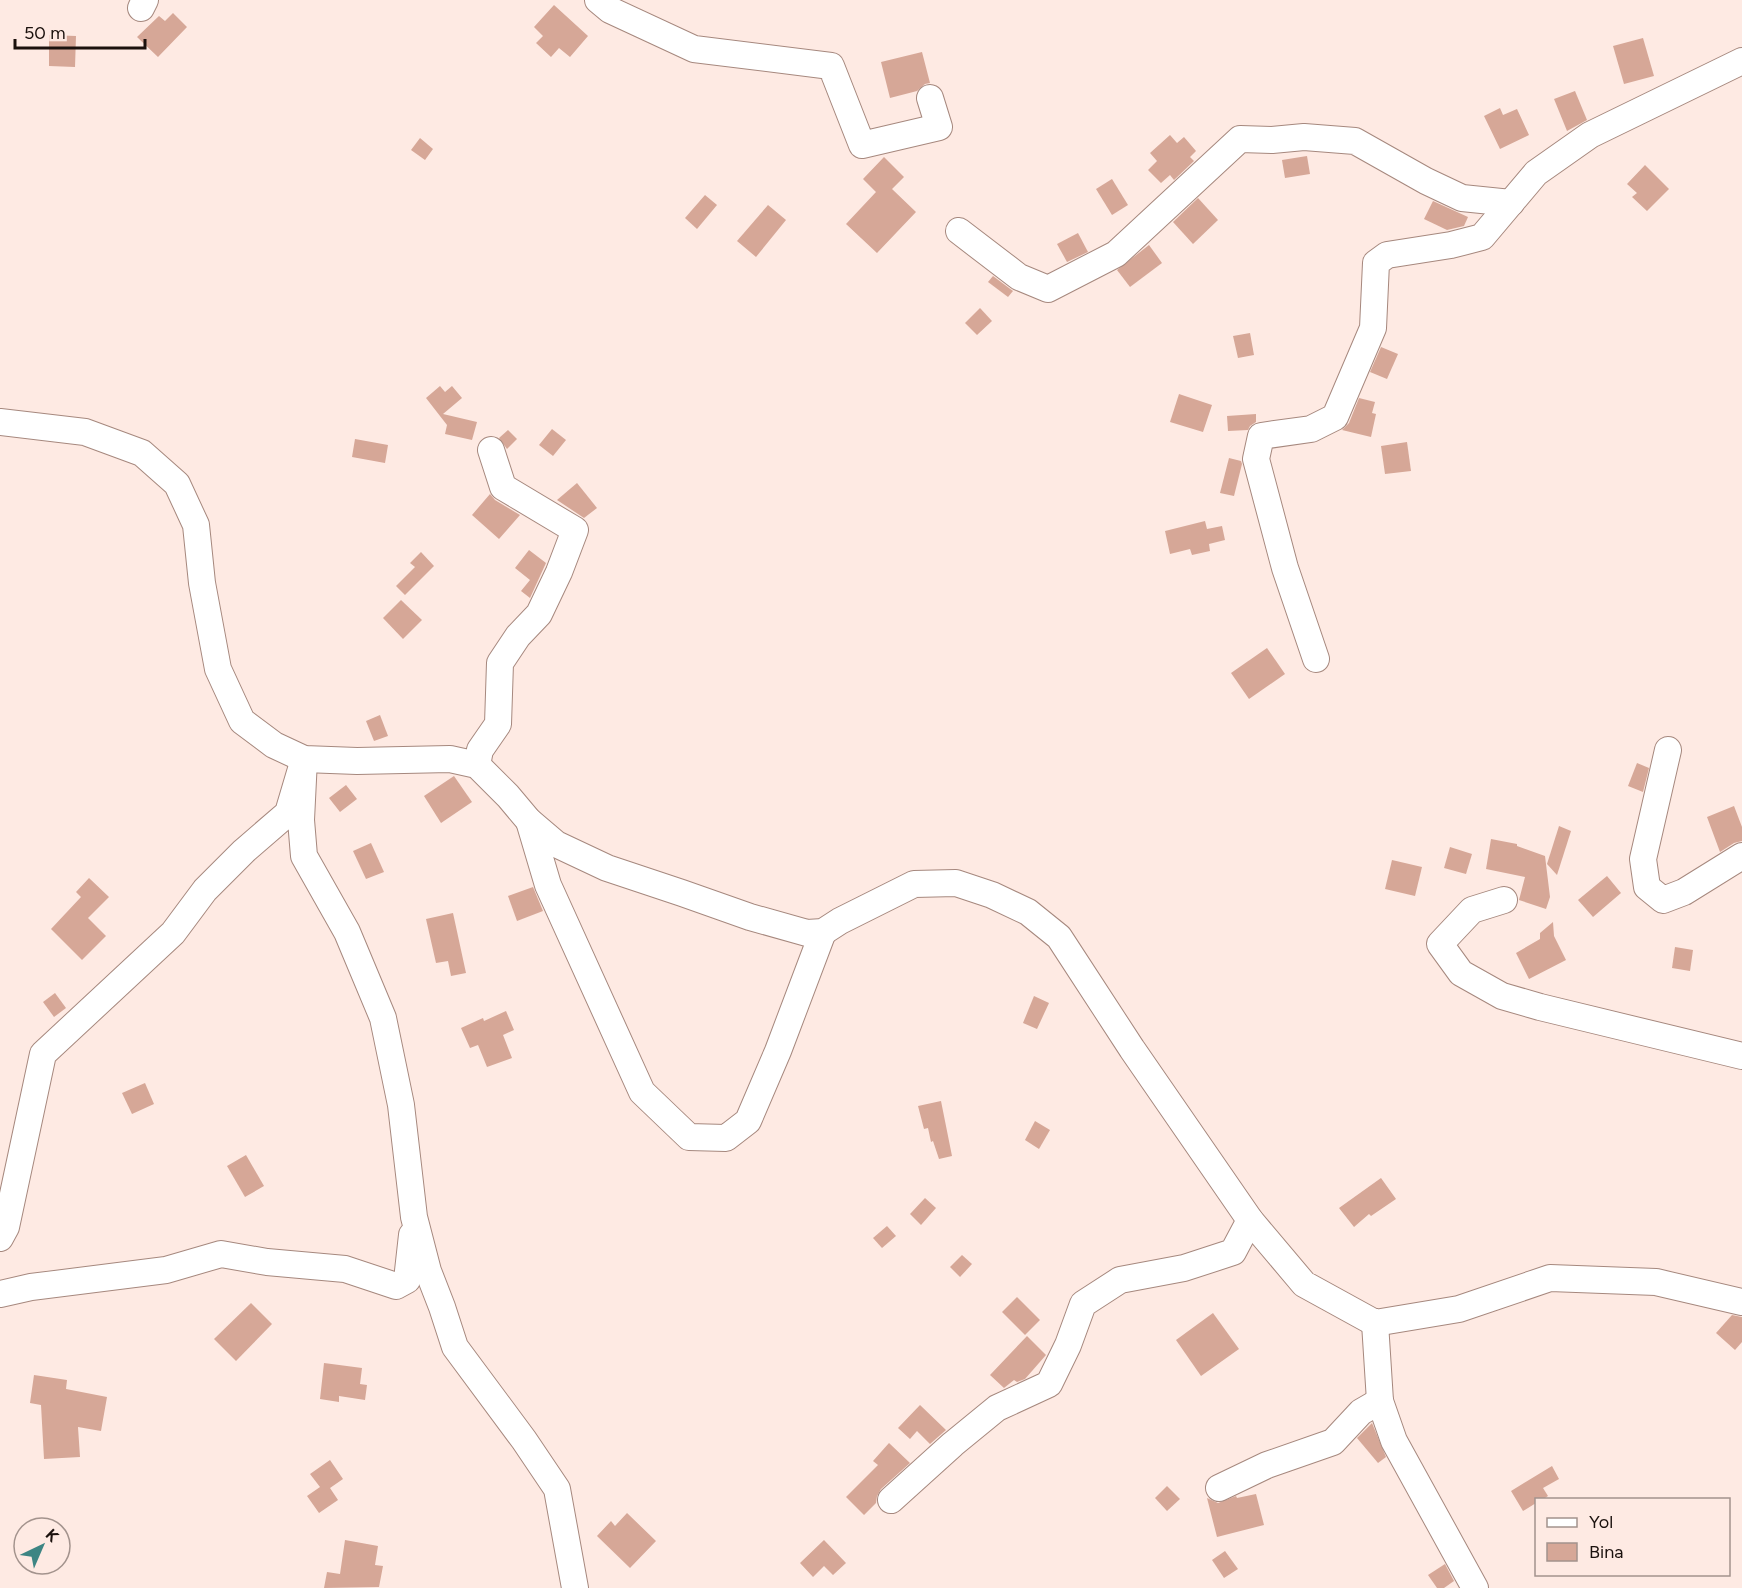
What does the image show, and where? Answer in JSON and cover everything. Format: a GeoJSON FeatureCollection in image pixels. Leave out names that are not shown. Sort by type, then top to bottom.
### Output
{"type":"FeatureCollection","features":[{"type":"Feature","properties":{"kind":"street"},"geometry":{"type":"LineString","coordinates":[[598,0],[610,10],[694,49],[831,66],[862,146],[939,127],[930,98]]}},
{"type":"Feature","properties":{"kind":"street"},"geometry":{"type":"LineString","coordinates":[[1316,659],[1285,568],[1256,459],[1261,436],[1311,429],[1335,417],[1373,328],[1376,263],[1387,255],[1450,245],[1482,237],[1536,173],[1590,135],[1742,60]]}},
{"type":"Feature","properties":{"kind":"street"},"geometry":{"type":"LineString","coordinates":[[959,231],[1019,277],[1048,289],[1116,254],[1240,139],[1272,140],[1304,137],[1355,141],[1426,182],[1462,198],[1511,203]]}},
{"type":"Feature","properties":{"kind":"street"},"geometry":{"type":"LineString","coordinates":[[0,422],[85,432],[142,453],[177,484],[196,525],[202,583],[218,669],[242,721],[274,745],[304,759],[357,761],[450,759],[477,765],[529,821],[556,844],[607,868],[750,917],[807,933],[823,932],[914,884],[956,883],[1028,912],[1059,937],[1132,1049],[1250,1220],[1304,1284],[1375,1323],[1459,1309],[1550,1278],[1656,1282],[1742,1302]]}},
{"type":"Feature","properties":{"kind":"street"},"geometry":{"type":"LineString","coordinates":[[477,765],[480,750],[498,724],[500,663],[518,636],[539,614],[559,573],[575,530],[503,487],[491,450]]}},
{"type":"Feature","properties":{"kind":"street"},"geometry":{"type":"LineString","coordinates":[[1668,750],[1643,859],[1647,887],[1663,900],[1684,892],[1742,856]]}},
{"type":"Feature","properties":{"kind":"street"},"geometry":{"type":"LineString","coordinates":[[304,759],[301,820],[304,856],[346,932],[383,1018],[401,1105],[414,1217],[428,1271],[455,1347],[557,1489],[575,1588]]}},
{"type":"Feature","properties":{"kind":"street"},"geometry":{"type":"LineString","coordinates":[[0,1238],[6,1227],[43,1054],[173,933],[205,890],[244,851],[288,813],[304,759]]}},
{"type":"Feature","properties":{"kind":"street"},"geometry":{"type":"LineString","coordinates":[[529,821],[548,885],[642,1092],[690,1137],[726,1138],[748,1121],[778,1051],[823,932]]}},
{"type":"Feature","properties":{"kind":"street"},"geometry":{"type":"LineString","coordinates":[[1504,900],[1472,910],[1440,944],[1461,973],[1502,996],[1742,1056]]}},
{"type":"Feature","properties":{"kind":"street"},"geometry":{"type":"LineString","coordinates":[[0,1294],[31,1287],[166,1270],[221,1254],[267,1262],[345,1269],[396,1286],[407,1280],[414,1217]]}},
{"type":"Feature","properties":{"kind":"street"},"geometry":{"type":"LineString","coordinates":[[891,1500],[997,1408],[1050,1384],[1083,1304],[1120,1280],[1184,1269],[1233,1252],[1250,1220]]}},
{"type":"Feature","properties":{"kind":"street"},"geometry":{"type":"LineString","coordinates":[[1375,1323],[1380,1401],[1394,1441],[1475,1588]]}},
{"type":"Feature","properties":{"kind":"street"},"geometry":{"type":"LineString","coordinates":[[1219,1488],[1267,1465],[1333,1442],[1361,1412],[1380,1401]]}},
{"type":"Feature","properties":{"kind":"building"},"geometry":{"type":"Polygon","coordinates":[[[554,5],[588,36],[570,57],[559,48],[551,57],[536,43],[543,36],[534,27],[554,5]]]}},
{"type":"Feature","properties":{"kind":"building"},"geometry":{"type":"Polygon","coordinates":[[[173,13],[187,27],[158,57],[137,37],[159,16],[165,21],[173,13]]]}},
{"type":"Feature","properties":{"kind":"building"},"geometry":{"type":"Polygon","coordinates":[[[49,35],[76,36],[75,67],[49,66],[49,35]]]}},
{"type":"Feature","properties":{"kind":"building"},"geometry":{"type":"Polygon","coordinates":[[[1643,38],[1654,76],[1624,84],[1613,46],[1643,38]]]}},
{"type":"Feature","properties":{"kind":"building"},"geometry":{"type":"Polygon","coordinates":[[[922,52],[930,83],[917,91],[890,98],[881,62],[922,52]]]}},
{"type":"Feature","properties":{"kind":"building"},"geometry":{"type":"Polygon","coordinates":[[[1575,91],[1587,120],[1567,131],[1554,99],[1575,91]]]}},
{"type":"Feature","properties":{"kind":"building"},"geometry":{"type":"Polygon","coordinates":[[[1500,108],[1503,115],[1517,109],[1529,135],[1500,149],[1484,116],[1500,108]]]}},
{"type":"Feature","properties":{"kind":"building"},"geometry":{"type":"Polygon","coordinates":[[[1170,135],[1177,143],[1184,137],[1196,151],[1190,157],[1194,161],[1174,180],[1170,175],[1161,183],[1148,170],[1157,161],[1150,153],[1170,135]]]}},
{"type":"Feature","properties":{"kind":"building"},"geometry":{"type":"Polygon","coordinates":[[[420,138],[433,149],[425,160],[411,150],[420,138]]]}},
{"type":"Feature","properties":{"kind":"building"},"geometry":{"type":"Polygon","coordinates":[[[1307,156],[1310,174],[1285,178],[1282,160],[1307,156]]]}},
{"type":"Feature","properties":{"kind":"building"},"geometry":{"type":"Polygon","coordinates":[[[884,157],[904,177],[892,189],[916,212],[877,253],[846,224],[876,192],[863,179],[884,157]]]}},
{"type":"Feature","properties":{"kind":"building"},"geometry":{"type":"Polygon","coordinates":[[[1645,165],[1669,189],[1647,211],[1632,197],[1637,193],[1627,184],[1645,165]]]}},
{"type":"Feature","properties":{"kind":"building"},"geometry":{"type":"Polygon","coordinates":[[[1112,179],[1128,205],[1112,215],[1096,189],[1112,179]]]}},
{"type":"Feature","properties":{"kind":"building"},"geometry":{"type":"Polygon","coordinates":[[[705,195],[717,205],[697,229],[685,218],[705,195]]]}},
{"type":"Feature","properties":{"kind":"building"},"geometry":{"type":"Polygon","coordinates":[[[1198,198],[1218,220],[1193,244],[1173,222],[1198,198]]]}},
{"type":"Feature","properties":{"kind":"building"},"geometry":{"type":"Polygon","coordinates":[[[1433,201],[1468,217],[1464,226],[1447,230],[1424,219],[1433,201]]]}},
{"type":"Feature","properties":{"kind":"building"},"geometry":{"type":"Polygon","coordinates":[[[768,205],[786,220],[756,257],[737,241],[768,205]]]}},
{"type":"Feature","properties":{"kind":"building"},"geometry":{"type":"Polygon","coordinates":[[[1078,233],[1088,252],[1067,262],[1057,244],[1078,233]]]}},
{"type":"Feature","properties":{"kind":"building"},"geometry":{"type":"Polygon","coordinates":[[[1149,245],[1162,263],[1130,287],[1117,270],[1149,245]]]}},
{"type":"Feature","properties":{"kind":"building"},"geometry":{"type":"Polygon","coordinates":[[[993,276],[1013,291],[1008,297],[988,282],[993,276]]]}},
{"type":"Feature","properties":{"kind":"building"},"geometry":{"type":"Polygon","coordinates":[[[980,308],[992,321],[977,335],[965,323],[980,308]]]}},
{"type":"Feature","properties":{"kind":"building"},"geometry":{"type":"Polygon","coordinates":[[[1250,333],[1254,355],[1238,358],[1233,336],[1250,333]]]}},
{"type":"Feature","properties":{"kind":"building"},"geometry":{"type":"Polygon","coordinates":[[[1381,347],[1398,354],[1387,379],[1370,372],[1381,347]]]}},
{"type":"Feature","properties":{"kind":"building"},"geometry":{"type":"Polygon","coordinates":[[[440,386],[445,392],[452,386],[462,398],[443,414],[477,422],[472,440],[445,434],[447,425],[426,398],[440,386]]]}},
{"type":"Feature","properties":{"kind":"building"},"geometry":{"type":"Polygon","coordinates":[[[1179,394],[1212,405],[1203,432],[1170,422],[1179,394]]]}},
{"type":"Feature","properties":{"kind":"building"},"geometry":{"type":"Polygon","coordinates":[[[1359,398],[1375,402],[1372,413],[1376,414],[1371,437],[1342,430],[1349,423],[1359,398]]]}},
{"type":"Feature","properties":{"kind":"building"},"geometry":{"type":"Polygon","coordinates":[[[1256,414],[1256,422],[1248,430],[1228,431],[1227,416],[1256,414]]]}},
{"type":"Feature","properties":{"kind":"building"},"geometry":{"type":"Polygon","coordinates":[[[552,429],[566,440],[553,456],[539,445],[552,429]]]}},
{"type":"Feature","properties":{"kind":"building"},"geometry":{"type":"Polygon","coordinates":[[[508,430],[517,439],[507,449],[499,438],[508,430]]]}},
{"type":"Feature","properties":{"kind":"building"},"geometry":{"type":"Polygon","coordinates":[[[355,439],[388,445],[385,463],[352,457],[355,439]]]}},
{"type":"Feature","properties":{"kind":"building"},"geometry":{"type":"Polygon","coordinates":[[[1407,442],[1411,471],[1385,474],[1381,446],[1407,442]]]}},
{"type":"Feature","properties":{"kind":"building"},"geometry":{"type":"Polygon","coordinates":[[[1229,458],[1241,461],[1242,464],[1234,496],[1220,493],[1229,458]]]}},
{"type":"Feature","properties":{"kind":"building"},"geometry":{"type":"Polygon","coordinates":[[[577,483],[597,508],[584,518],[557,500],[577,483]]]}},
{"type":"Feature","properties":{"kind":"building"},"geometry":{"type":"Polygon","coordinates":[[[490,494],[495,500],[520,515],[499,539],[472,515],[490,494]]]}},
{"type":"Feature","properties":{"kind":"building"},"geometry":{"type":"Polygon","coordinates":[[[1205,521],[1207,529],[1222,526],[1225,540],[1209,544],[1210,551],[1192,555],[1190,549],[1170,554],[1165,531],[1205,521]]]}},
{"type":"Feature","properties":{"kind":"building"},"geometry":{"type":"Polygon","coordinates":[[[529,550],[546,563],[530,598],[521,591],[530,580],[515,568],[529,550]]]}},
{"type":"Feature","properties":{"kind":"building"},"geometry":{"type":"Polygon","coordinates":[[[421,552],[434,566],[405,595],[396,586],[415,567],[410,563],[421,552]]]}},
{"type":"Feature","properties":{"kind":"building"},"geometry":{"type":"Polygon","coordinates":[[[401,600],[422,620],[403,639],[383,618],[401,600]]]}},
{"type":"Feature","properties":{"kind":"building"},"geometry":{"type":"Polygon","coordinates":[[[1267,648],[1285,674],[1249,699],[1231,673],[1267,648]]]}},
{"type":"Feature","properties":{"kind":"building"},"geometry":{"type":"Polygon","coordinates":[[[380,715],[388,736],[374,741],[366,721],[380,715]]]}},
{"type":"Feature","properties":{"kind":"building"},"geometry":{"type":"Polygon","coordinates":[[[1637,763],[1649,768],[1643,792],[1628,786],[1637,763]]]}},
{"type":"Feature","properties":{"kind":"building"},"geometry":{"type":"Polygon","coordinates":[[[454,776],[472,802],[441,823],[424,796],[454,776]]]}},
{"type":"Feature","properties":{"kind":"building"},"geometry":{"type":"Polygon","coordinates":[[[346,785],[357,799],[340,812],[329,798],[346,785]]]}},
{"type":"Feature","properties":{"kind":"building"},"geometry":{"type":"Polygon","coordinates":[[[1734,806],[1742,827],[1742,841],[1720,852],[1707,817],[1734,806]]]}},
{"type":"Feature","properties":{"kind":"building"},"geometry":{"type":"Polygon","coordinates":[[[1559,826],[1571,831],[1557,875],[1547,864],[1559,826]]]}},
{"type":"Feature","properties":{"kind":"building"},"geometry":{"type":"Polygon","coordinates":[[[1491,839],[1517,844],[1517,846],[1545,856],[1550,897],[1546,909],[1519,900],[1525,877],[1486,869],[1491,839]]]}},
{"type":"Feature","properties":{"kind":"building"},"geometry":{"type":"Polygon","coordinates":[[[371,843],[384,872],[366,879],[353,851],[371,843]]]}},
{"type":"Feature","properties":{"kind":"building"},"geometry":{"type":"Polygon","coordinates":[[[1450,847],[1472,854],[1466,874],[1444,868],[1450,847]]]}},
{"type":"Feature","properties":{"kind":"building"},"geometry":{"type":"Polygon","coordinates":[[[1392,860],[1422,867],[1415,896],[1385,889],[1392,860]]]}},
{"type":"Feature","properties":{"kind":"building"},"geometry":{"type":"Polygon","coordinates":[[[1607,876],[1621,893],[1593,917],[1578,900],[1607,876]]]}},
{"type":"Feature","properties":{"kind":"building"},"geometry":{"type":"Polygon","coordinates":[[[89,878],[109,897],[88,918],[106,936],[82,960],[51,929],[81,897],[76,892],[89,878]]]}},
{"type":"Feature","properties":{"kind":"building"},"geometry":{"type":"Polygon","coordinates":[[[533,887],[543,911],[517,921],[508,896],[533,887]]]}},
{"type":"Feature","properties":{"kind":"building"},"geometry":{"type":"Polygon","coordinates":[[[453,913],[466,973],[451,976],[448,961],[436,963],[426,919],[453,913]]]}},
{"type":"Feature","properties":{"kind":"building"},"geometry":{"type":"Polygon","coordinates":[[[1553,922],[1554,936],[1566,960],[1529,979],[1516,953],[1540,939],[1540,933],[1553,922]]]}},
{"type":"Feature","properties":{"kind":"building"},"geometry":{"type":"Polygon","coordinates":[[[1675,947],[1693,950],[1690,971],[1672,968],[1675,947]]]}},
{"type":"Feature","properties":{"kind":"building"},"geometry":{"type":"Polygon","coordinates":[[[55,993],[66,1008],[54,1017],[43,1002],[55,993]]]}},
{"type":"Feature","properties":{"kind":"building"},"geometry":{"type":"Polygon","coordinates":[[[1034,996],[1049,1003],[1037,1029],[1023,1023],[1034,996]]]}},
{"type":"Feature","properties":{"kind":"building"},"geometry":{"type":"Polygon","coordinates":[[[506,1011],[514,1030],[503,1035],[512,1058],[487,1067],[478,1045],[470,1048],[461,1028],[506,1011]]]}},
{"type":"Feature","properties":{"kind":"building"},"geometry":{"type":"Polygon","coordinates":[[[145,1083],[154,1104],[132,1114],[122,1093],[145,1083]]]}},
{"type":"Feature","properties":{"kind":"building"},"geometry":{"type":"Polygon","coordinates":[[[941,1101],[952,1156],[939,1159],[933,1141],[931,1142],[928,1128],[924,1129],[918,1106],[941,1101]]]}},
{"type":"Feature","properties":{"kind":"building"},"geometry":{"type":"Polygon","coordinates":[[[1035,1121],[1050,1130],[1039,1149],[1025,1140],[1035,1121]]]}},
{"type":"Feature","properties":{"kind":"building"},"geometry":{"type":"Polygon","coordinates":[[[246,1155],[264,1186],[245,1197],[227,1166],[246,1155]]]}},
{"type":"Feature","properties":{"kind":"building"},"geometry":{"type":"Polygon","coordinates":[[[1381,1178],[1396,1199],[1371,1216],[1369,1214],[1354,1227],[1339,1208],[1381,1178]]]}},
{"type":"Feature","properties":{"kind":"building"},"geometry":{"type":"Polygon","coordinates":[[[925,1198],[936,1208],[921,1225],[910,1214],[925,1198]]]}},
{"type":"Feature","properties":{"kind":"building"},"geometry":{"type":"Polygon","coordinates":[[[887,1226],[896,1236],[882,1248],[873,1238],[887,1226]]]}},
{"type":"Feature","properties":{"kind":"building"},"geometry":{"type":"Polygon","coordinates":[[[962,1255],[972,1264],[960,1277],[950,1267],[962,1255]]]}},
{"type":"Feature","properties":{"kind":"building"},"geometry":{"type":"Polygon","coordinates":[[[1017,1297],[1040,1320],[1025,1335],[1002,1312],[1017,1297]]]}},
{"type":"Feature","properties":{"kind":"building"},"geometry":{"type":"Polygon","coordinates":[[[251,1303],[272,1324],[236,1361],[214,1339],[251,1303]]]}},
{"type":"Feature","properties":{"kind":"building"},"geometry":{"type":"Polygon","coordinates":[[[1213,1313],[1239,1349],[1201,1376],[1176,1340],[1213,1313]]]}},
{"type":"Feature","properties":{"kind":"building"},"geometry":{"type":"Polygon","coordinates":[[[1732,1315],[1742,1317],[1742,1342],[1735,1350],[1716,1333],[1732,1315]]]}},
{"type":"Feature","properties":{"kind":"building"},"geometry":{"type":"Polygon","coordinates":[[[1027,1336],[1046,1355],[1025,1379],[1017,1382],[1014,1380],[1004,1388],[990,1375],[1027,1336]]]}},
{"type":"Feature","properties":{"kind":"building"},"geometry":{"type":"Polygon","coordinates":[[[324,1363],[362,1368],[360,1384],[367,1385],[365,1400],[339,1396],[339,1402],[320,1399],[324,1363]]]}},
{"type":"Feature","properties":{"kind":"building"},"geometry":{"type":"Polygon","coordinates":[[[34,1375],[67,1380],[66,1389],[107,1397],[101,1431],[78,1427],[80,1457],[44,1459],[41,1405],[30,1403],[34,1375]]]}},
{"type":"Feature","properties":{"kind":"building"},"geometry":{"type":"Polygon","coordinates":[[[920,1405],[946,1430],[930,1444],[917,1431],[910,1439],[898,1428],[920,1405]]]}},
{"type":"Feature","properties":{"kind":"building"},"geometry":{"type":"Polygon","coordinates":[[[1372,1423],[1386,1457],[1378,1463],[1357,1438],[1372,1423]]]}},
{"type":"Feature","properties":{"kind":"building"},"geometry":{"type":"Polygon","coordinates":[[[889,1443],[910,1463],[881,1489],[876,1503],[864,1515],[846,1497],[878,1465],[873,1461],[889,1443]]]}},
{"type":"Feature","properties":{"kind":"building"},"geometry":{"type":"Polygon","coordinates":[[[330,1460],[343,1479],[330,1488],[338,1500],[319,1513],[307,1496],[320,1487],[310,1474],[330,1460]]]}},
{"type":"Feature","properties":{"kind":"building"},"geometry":{"type":"Polygon","coordinates":[[[1552,1466],[1559,1479],[1543,1488],[1548,1496],[1535,1498],[1535,1504],[1523,1511],[1511,1491],[1552,1466]]]}},
{"type":"Feature","properties":{"kind":"building"},"geometry":{"type":"Polygon","coordinates":[[[1167,1486],[1180,1499],[1167,1511],[1155,1498],[1167,1486]]]}},
{"type":"Feature","properties":{"kind":"building"},"geometry":{"type":"Polygon","coordinates":[[[1256,1494],[1264,1525],[1217,1537],[1207,1498],[1218,1503],[1236,1496],[1237,1498],[1256,1494]]]}},
{"type":"Feature","properties":{"kind":"building"},"geometry":{"type":"Polygon","coordinates":[[[627,1513],[656,1541],[630,1568],[597,1536],[611,1521],[615,1526],[627,1513]]]}},
{"type":"Feature","properties":{"kind":"building"},"geometry":{"type":"Polygon","coordinates":[[[345,1540],[378,1546],[375,1565],[383,1566],[379,1587],[324,1588],[327,1572],[340,1574],[345,1540]]]}},
{"type":"Feature","properties":{"kind":"building"},"geometry":{"type":"Polygon","coordinates":[[[824,1540],[846,1563],[833,1575],[824,1566],[813,1577],[800,1563],[824,1540]]]}},
{"type":"Feature","properties":{"kind":"building"},"geometry":{"type":"Polygon","coordinates":[[[1225,1551],[1238,1569],[1224,1578],[1212,1560],[1225,1551]]]}},
{"type":"Feature","properties":{"kind":"building"},"geometry":{"type":"Polygon","coordinates":[[[1445,1564],[1454,1581],[1444,1588],[1437,1588],[1428,1575],[1445,1564]]]}}]}
